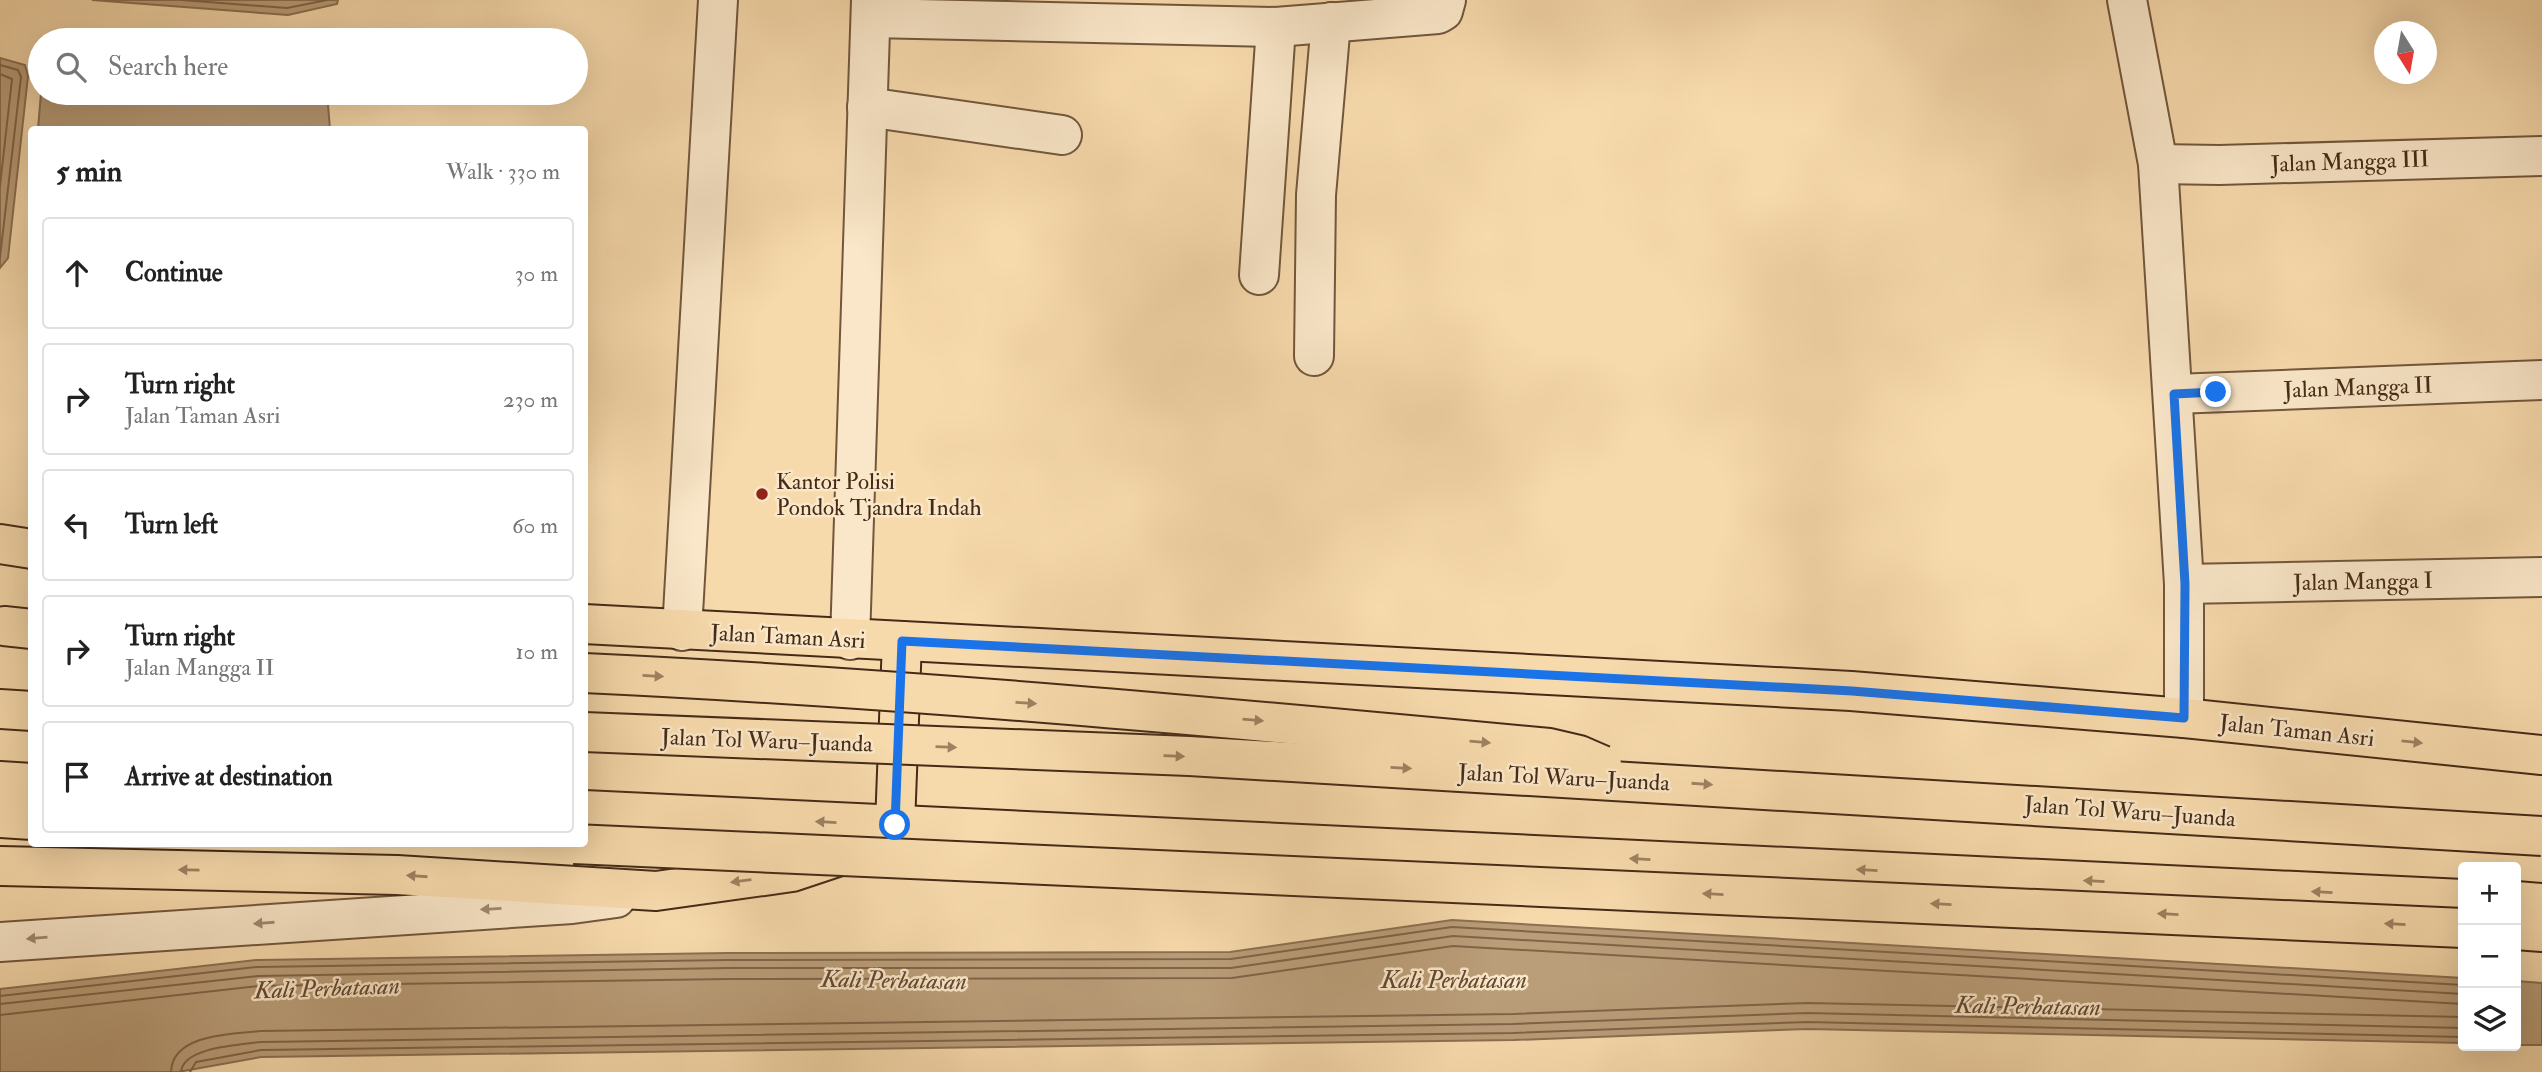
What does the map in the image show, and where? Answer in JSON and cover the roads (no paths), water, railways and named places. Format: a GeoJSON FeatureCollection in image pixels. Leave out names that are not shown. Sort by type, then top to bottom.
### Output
{"type":"FeatureCollection","features":[{"type":"Feature","properties":{"kind":"main road"},"geometry":{"type":"LineString","coordinates":[[0,544],[28,548]]}},
{"type":"Feature","properties":{"kind":"main road","name":"Jalan Taman Asri"},"geometry":{"type":"LineString","coordinates":[[588,624],[1838,691],[2184,718],[2542,755]]}},
{"type":"Feature","properties":{"kind":"main road"},"geometry":{"type":"LineString","coordinates":[[0,866],[397,875],[656,891],[792,872],[870,846],[895,825],[902,641]]}},
{"type":"Feature","properties":{"kind":"main road"},"geometry":{"type":"LineString","coordinates":[[588,673],[703,679],[1242,719],[1549,748],[1579,755],[1640,780]]}},
{"type":"Feature","properties":{"kind":"main road"},"geometry":{"type":"LineString","coordinates":[[0,709],[28,711]]}},
{"type":"Feature","properties":{"kind":"main road","name":"Jalan Tol Waru–Juanda"},"geometry":{"type":"LineString","coordinates":[[588,732],[1189,756],[1640,780],[2542,836]]}},
{"type":"Feature","properties":{"kind":"main road"},"geometry":{"type":"LineString","coordinates":[[0,781],[28,783]]}},
{"type":"Feature","properties":{"kind":"main road"},"geometry":{"type":"LineString","coordinates":[[588,810],[2458,899]]}},
{"type":"Feature","properties":{"kind":"main road"},"geometry":{"type":"LineString","coordinates":[[0,818],[28,820]]}},
{"type":"Feature","properties":{"kind":"main road"},"geometry":{"type":"LineString","coordinates":[[588,845],[2458,928]]}},
{"type":"Feature","properties":{"kind":"main road"},"geometry":{"type":"LineString","coordinates":[[2521,901],[2542,902]]}},
{"type":"Feature","properties":{"kind":"main road"},"geometry":{"type":"LineString","coordinates":[[2521,930],[2542,932]]}},
{"type":"Feature","properties":{"kind":"street"},"geometry":{"type":"LineString","coordinates":[[682,631],[718,0]]}},
{"type":"Feature","properties":{"kind":"street"},"geometry":{"type":"LineString","coordinates":[[850,640],[871,9],[1331,22],[1438,14],[1443,12],[1446,0]]}},
{"type":"Feature","properties":{"kind":"street"},"geometry":{"type":"LineString","coordinates":[[2127,0],[2158,164],[2185,584],[2184,718]]}},
{"type":"Feature","properties":{"kind":"street"},"geometry":{"type":"LineString","coordinates":[[1259,18],[1259,275]]}},
{"type":"Feature","properties":{"kind":"street"},"geometry":{"type":"LineString","coordinates":[[1314,356],[1316,195],[1331,22]]}},
{"type":"Feature","properties":{"kind":"street"},"geometry":{"type":"LineString","coordinates":[[867,107],[1062,135]]}},
{"type":"Feature","properties":{"kind":"street","name":"Jalan Mangga III"},"geometry":{"type":"LineString","coordinates":[[2158,164],[2219,165],[2542,156]]}},
{"type":"Feature","properties":{"kind":"street","name":"Jalan Mangga II"},"geometry":{"type":"LineString","coordinates":[[2174,394],[2542,380]]}},
{"type":"Feature","properties":{"kind":"street","name":"Jalan Mangga I"},"geometry":{"type":"LineString","coordinates":[[2185,584],[2542,577]]}},
{"type":"Feature","properties":{"kind":"street"},"geometry":{"type":"LineString","coordinates":[[0,943],[572,904],[656,891]]}},
{"type":"Feature","properties":{"kind":"water"},"geometry":{"type":"Polygon","coordinates":[[[92,0],[338,0],[337,4],[288,15],[92,0]]]}},
{"type":"Feature","properties":{"kind":"water"},"geometry":{"type":"Polygon","coordinates":[[[0,58],[25,65],[28,76],[8,258],[0,268],[0,58]]]}},
{"type":"Feature","properties":{"kind":"water"},"geometry":{"type":"Polygon","coordinates":[[[40,105],[328,105],[330,126],[38,126],[40,105]]]}},
{"type":"Feature","properties":{"kind":"water","name":"Kali Perbatasan"},"geometry":{"type":"Polygon","coordinates":[[[1452,920],[2458,978],[2458,1043],[1808,1029],[1514,1040],[261,1057],[178,1072],[0,1072],[0,989],[257,960],[728,953],[1230,952],[1452,920]]]}},
{"type":"Feature","properties":{"kind":"water"},"geometry":{"type":"Polygon","coordinates":[[[2521,981],[2542,983],[2542,1045],[2521,1045],[2521,981]]]}},
{"type":"Feature","properties":{"kind":"place","name":"Kantor Polisi Pondok Tjandra Indah"},"geometry":{"type":"Point","coordinates":[762,494]}}]}
